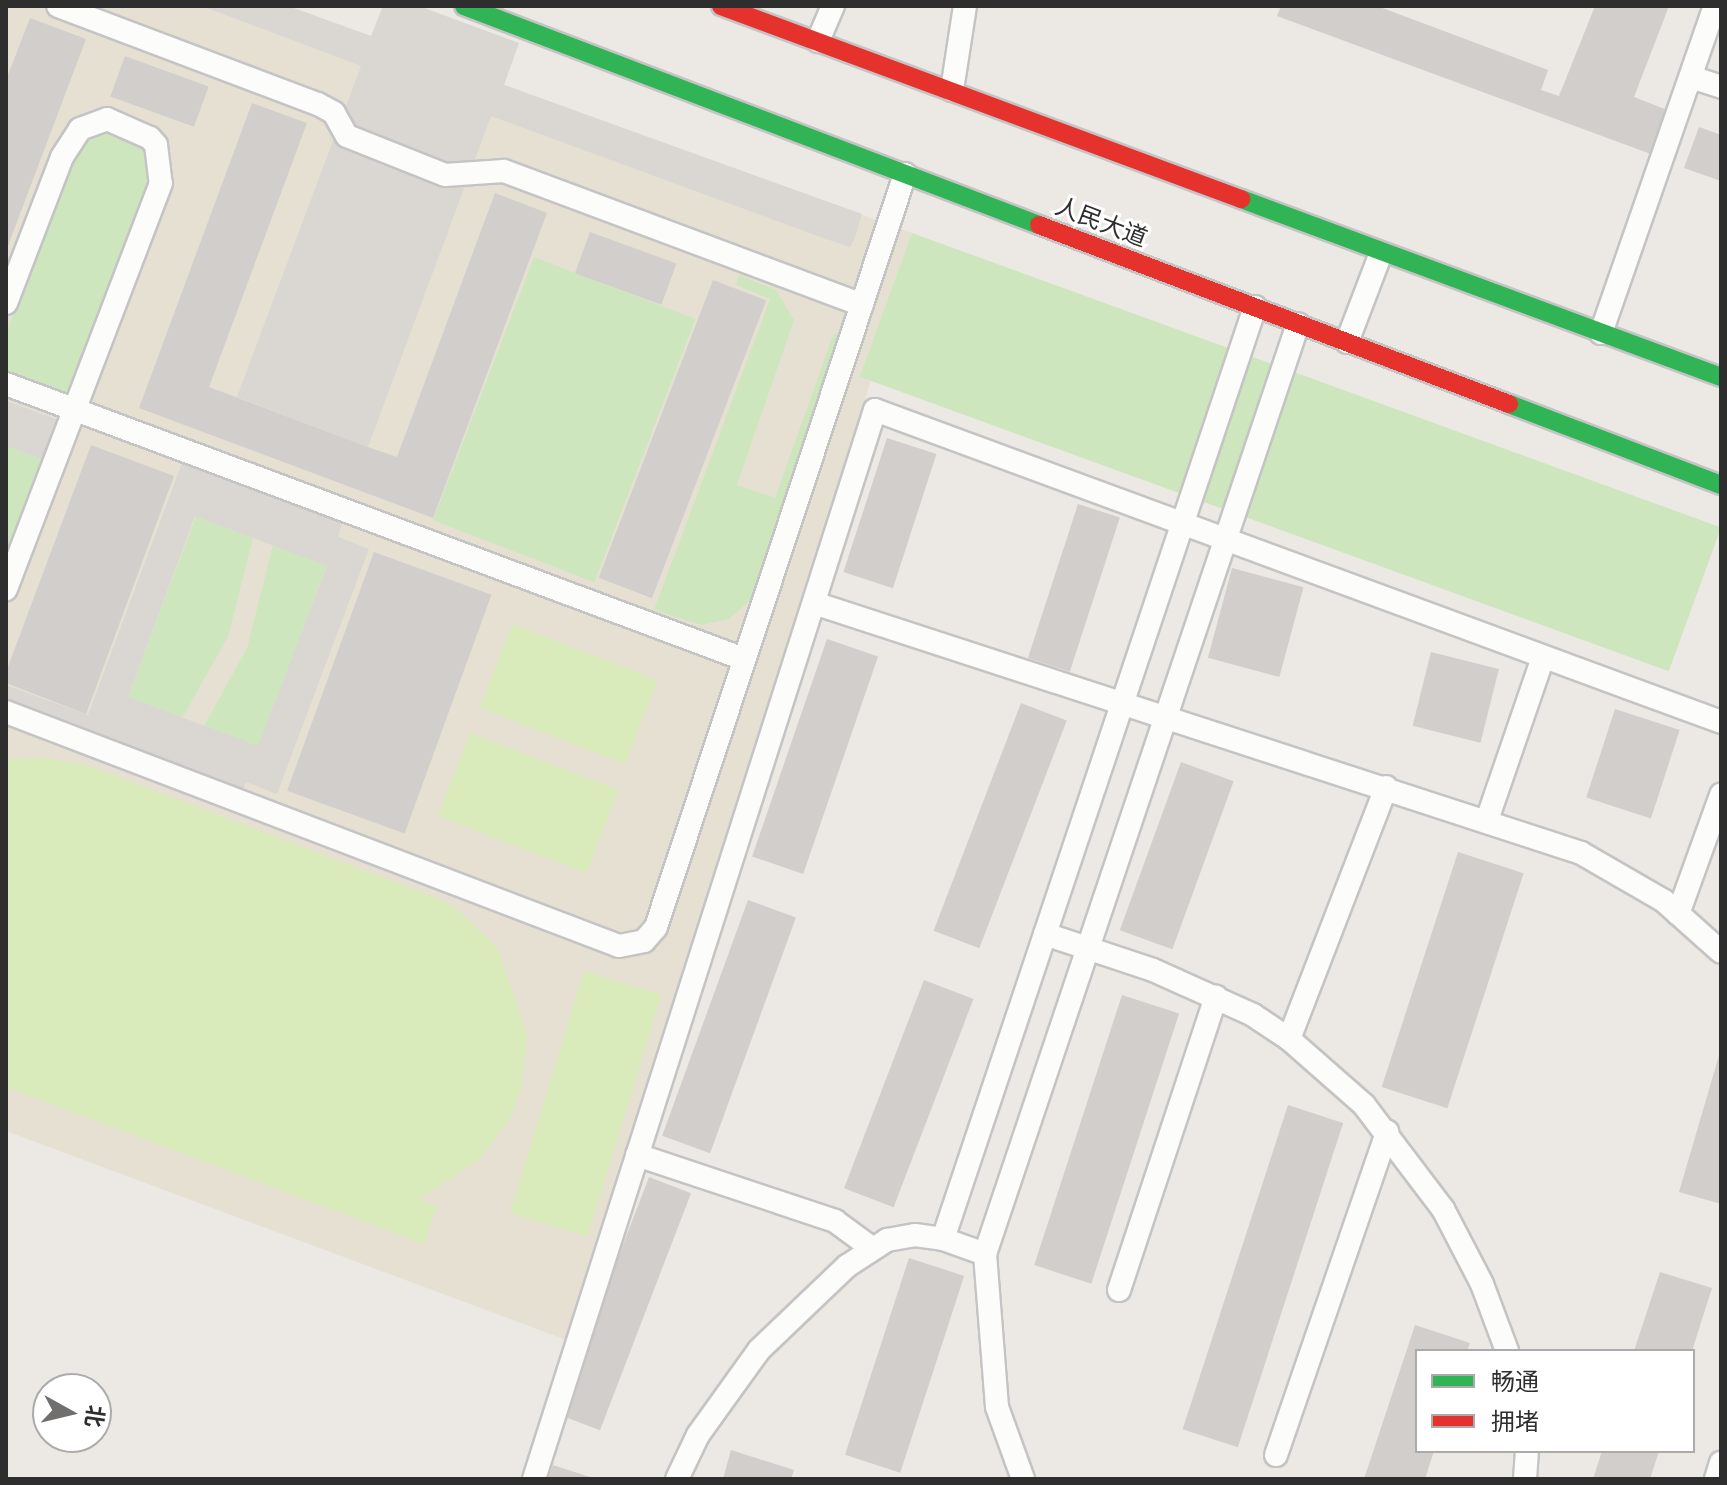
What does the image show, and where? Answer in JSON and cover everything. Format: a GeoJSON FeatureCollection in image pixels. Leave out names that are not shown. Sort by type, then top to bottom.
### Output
{"type":"FeatureCollection","features":[{"type":"Feature","properties":{"kind":"main road","name":"人民大道"},"geometry":{"type":"LineString","coordinates":[[464,6],[1721,485]]}},
{"type":"Feature","properties":{"kind":"main road"},"geometry":{"type":"LineString","coordinates":[[721,6],[1721,377]]}},
{"type":"Feature","properties":{"kind":"lane"},"geometry":{"type":"LineString","coordinates":[[58,6],[318,104],[334,113],[347,136],[445,175],[504,171],[862,305]]}},
{"type":"Feature","properties":{"kind":"lane"},"geometry":{"type":"LineString","coordinates":[[818,41],[833,6]]}},
{"type":"Feature","properties":{"kind":"lane"},"geometry":{"type":"LineString","coordinates":[[952,90],[965,6]]}},
{"type":"Feature","properties":{"kind":"lane"},"geometry":{"type":"LineString","coordinates":[[1601,333],[1715,6]]}},
{"type":"Feature","properties":{"kind":"lane"},"geometry":{"type":"LineString","coordinates":[[1691,77],[1721,87]]}},
{"type":"Feature","properties":{"kind":"lane"},"geometry":{"type":"LineString","coordinates":[[6,303],[62,157],[80,129],[107,119],[150,138],[158,153],[161,183],[6,589]]}},
{"type":"Feature","properties":{"kind":"lane"},"geometry":{"type":"LineString","coordinates":[[6,712],[628,947],[644,941],[656,927],[905,174]]}},
{"type":"Feature","properties":{"kind":"lane"},"geometry":{"type":"LineString","coordinates":[[1347,342],[1381,253]]}},
{"type":"Feature","properties":{"kind":"lane"},"geometry":{"type":"LineString","coordinates":[[943,1239],[1255,307]]}},
{"type":"Feature","properties":{"kind":"lane"},"geometry":{"type":"LineString","coordinates":[[1023,1479],[997,1407],[985,1254],[1298,324]]}},
{"type":"Feature","properties":{"kind":"lane"},"geometry":{"type":"LineString","coordinates":[[6,384],[744,659]]}},
{"type":"Feature","properties":{"kind":"lane"},"geometry":{"type":"LineString","coordinates":[[534,1479],[875,410],[1721,722]]}},
{"type":"Feature","properties":{"kind":"lane"},"geometry":{"type":"LineString","coordinates":[[814,603],[1166,715],[1581,853],[1678,914],[1721,952]]}},
{"type":"Feature","properties":{"kind":"lane"},"geometry":{"type":"LineString","coordinates":[[1487,820],[1543,657]]}},
{"type":"Feature","properties":{"kind":"lane"},"geometry":{"type":"LineString","coordinates":[[1289,1039],[1386,787]]}},
{"type":"Feature","properties":{"kind":"lane"},"geometry":{"type":"LineString","coordinates":[[1678,914],[1721,795]]}},
{"type":"Feature","properties":{"kind":"lane"},"geometry":{"type":"LineString","coordinates":[[1045,934],[1216,997],[1289,1039],[1364,1105],[1443,1209],[1482,1284],[1506,1349]]}},
{"type":"Feature","properties":{"kind":"lane"},"geometry":{"type":"LineString","coordinates":[[1119,1290],[1216,997]]}},
{"type":"Feature","properties":{"kind":"lane"},"geometry":{"type":"LineString","coordinates":[[1276,1455],[1387,1132]]}},
{"type":"Feature","properties":{"kind":"lane"},"geometry":{"type":"LineString","coordinates":[[637,1155],[835,1221],[873,1249]]}},
{"type":"Feature","properties":{"kind":"lane"},"geometry":{"type":"LineString","coordinates":[[677,1479],[698,1435],[759,1350],[847,1266],[887,1240],[915,1235],[943,1239],[985,1254]]}},
{"type":"Feature","properties":{"kind":"lane"},"geometry":{"type":"LineString","coordinates":[[1525,1479],[1527,1453]]}},
{"type":"Feature","properties":{"kind":"lane"},"geometry":{"type":"LineString","coordinates":[[1716,1479],[1721,1463]]}},
{"type":"Feature","properties":{"kind":"shaded area"},"geometry":{"type":"Polygon","coordinates":[[[6,6],[288,6],[912,233],[871,380],[569,1341],[6,1131],[6,6]]]}},
{"type":"Feature","properties":{"kind":"shaded area"},"geometry":{"type":"Polygon","coordinates":[[[202,6],[288,6],[371,36],[383,6],[419,6],[519,43],[504,85],[862,214],[854,240],[850,247],[823,238],[491,116],[368,447],[237,397],[361,66],[202,6]]]}},
{"type":"Feature","properties":{"kind":"shaded area"},"geometry":{"type":"Polygon","coordinates":[[[6,401],[59,420],[44,460],[6,446],[6,401]]]}},
{"type":"Feature","properties":{"kind":"shaded area"},"geometry":{"type":"Polygon","coordinates":[[[182,463],[342,523],[338,537],[369,549],[277,794],[246,782],[243,789],[6,700],[6,685],[88,715],[182,463]],[[195,516],[128,697],[258,746],[327,566],[195,516]]]}},
{"type":"Feature","properties":{"kind":"green space"},"geometry":{"type":"Polygon","coordinates":[[[105,130],[141,145],[151,175],[68,395],[6,371],[6,334],[77,147],[105,130]]]}},
{"type":"Feature","properties":{"kind":"green space"},"geometry":{"type":"Polygon","coordinates":[[[912,233],[1721,527],[1669,671],[860,377],[912,233]]]}},
{"type":"Feature","properties":{"kind":"green space"},"geometry":{"type":"Polygon","coordinates":[[[534,257],[696,319],[594,582],[433,520],[534,257]]]}},
{"type":"Feature","properties":{"kind":"green space"},"geometry":{"type":"Polygon","coordinates":[[[739,275],[776,290],[794,320],[737,485],[775,498],[832,338],[835,333],[840,338],[757,594],[729,619],[701,625],[654,610],[770,299],[736,285],[739,275]]]}},
{"type":"Feature","properties":{"kind":"green space"},"geometry":{"type":"Polygon","coordinates":[[[6,446],[44,460],[6,561],[6,446]]]}},
{"type":"Feature","properties":{"kind":"green space"},"geometry":{"type":"Polygon","coordinates":[[[196,516],[253,538],[228,637],[182,718],[128,697],[196,516]]]}},
{"type":"Feature","properties":{"kind":"green space"},"geometry":{"type":"Polygon","coordinates":[[[273,545],[327,565],[258,747],[204,726],[247,648],[273,545]]]}},
{"type":"Feature","properties":{"kind":"green space"},"geometry":{"type":"Polygon","coordinates":[[[512,624],[658,680],[625,764],[480,708],[512,624]]]}},
{"type":"Feature","properties":{"kind":"green space"},"geometry":{"type":"Polygon","coordinates":[[[470,733],[618,790],[587,873],[438,816],[470,733]]]}},
{"type":"Feature","properties":{"kind":"green space"},"geometry":{"type":"Polygon","coordinates":[[[38,757],[87,765],[434,897],[454,906],[498,949],[527,1034],[521,1089],[511,1117],[479,1160],[419,1199],[437,1207],[424,1244],[6,1087],[6,760],[38,757]]]}},
{"type":"Feature","properties":{"kind":"green space"},"geometry":{"type":"Polygon","coordinates":[[[584,971],[661,995],[587,1237],[510,1213],[584,971]]]}},
{"type":"Feature","properties":{"kind":"building"},"geometry":{"type":"Polygon","coordinates":[[[1281,6],[1377,6],[1548,70],[1541,90],[1559,96],[1595,6],[1669,6],[1634,97],[1675,113],[1659,157],[1277,16],[1281,6]]]}},
{"type":"Feature","properties":{"kind":"building"},"geometry":{"type":"Polygon","coordinates":[[[30,18],[86,39],[6,251],[6,80],[30,18]]]}},
{"type":"Feature","properties":{"kind":"building"},"geometry":{"type":"Polygon","coordinates":[[[125,56],[209,86],[194,127],[110,96],[125,56]]]}},
{"type":"Feature","properties":{"kind":"building"},"geometry":{"type":"Polygon","coordinates":[[[252,103],[307,123],[209,387],[368,447],[397,457],[495,193],[547,213],[433,518],[139,408],[252,103]]]}},
{"type":"Feature","properties":{"kind":"building"},"geometry":{"type":"Polygon","coordinates":[[[1699,127],[1721,135],[1721,181],[1684,168],[1699,127]]]}},
{"type":"Feature","properties":{"kind":"building"},"geometry":{"type":"Polygon","coordinates":[[[590,232],[676,263],[661,305],[575,273],[590,232]]]}},
{"type":"Feature","properties":{"kind":"building"},"geometry":{"type":"Polygon","coordinates":[[[713,280],[766,300],[652,598],[599,578],[713,280]]]}},
{"type":"Feature","properties":{"kind":"building"},"geometry":{"type":"Polygon","coordinates":[[[887,438],[936,454],[893,588],[843,572],[887,438]]]}},
{"type":"Feature","properties":{"kind":"building"},"geometry":{"type":"Polygon","coordinates":[[[91,445],[174,476],[86,714],[6,683],[6,672],[91,445]]]}},
{"type":"Feature","properties":{"kind":"building"},"geometry":{"type":"Polygon","coordinates":[[[1078,504],[1120,518],[1070,672],[1028,658],[1078,504]]]}},
{"type":"Feature","properties":{"kind":"building"},"geometry":{"type":"Polygon","coordinates":[[[374,552],[491,595],[405,833],[287,791],[374,552]]]}},
{"type":"Feature","properties":{"kind":"building"},"geometry":{"type":"Polygon","coordinates":[[[1232,568],[1303,587],[1279,677],[1208,658],[1232,568]]]}},
{"type":"Feature","properties":{"kind":"building"},"geometry":{"type":"Polygon","coordinates":[[[827,639],[878,657],[803,874],[752,856],[827,639]]]}},
{"type":"Feature","properties":{"kind":"building"},"geometry":{"type":"Polygon","coordinates":[[[1431,652],[1499,669],[1481,743],[1413,726],[1431,652]]]}},
{"type":"Feature","properties":{"kind":"building"},"geometry":{"type":"Polygon","coordinates":[[[1021,703],[1067,721],[979,948],[934,931],[1021,703]]]}},
{"type":"Feature","properties":{"kind":"building"},"geometry":{"type":"Polygon","coordinates":[[[1615,709],[1680,730],[1651,818],[1586,797],[1615,709]]]}},
{"type":"Feature","properties":{"kind":"building"},"geometry":{"type":"Polygon","coordinates":[[[1181,762],[1234,781],[1172,949],[1120,930],[1181,762]]]}},
{"type":"Feature","properties":{"kind":"building"},"geometry":{"type":"Polygon","coordinates":[[[1458,852],[1524,873],[1447,1108],[1382,1087],[1458,852]]]}},
{"type":"Feature","properties":{"kind":"building"},"geometry":{"type":"Polygon","coordinates":[[[748,900],[796,917],[710,1153],[662,1136],[748,900]]]}},
{"type":"Feature","properties":{"kind":"building"},"geometry":{"type":"Polygon","coordinates":[[[924,980],[973,999],[894,1207],[844,1188],[924,980]]]}},
{"type":"Feature","properties":{"kind":"building"},"geometry":{"type":"Polygon","coordinates":[[[1122,995],[1179,1014],[1091,1284],[1034,1265],[1122,995]]]}},
{"type":"Feature","properties":{"kind":"building"},"geometry":{"type":"Polygon","coordinates":[[[1721,1053],[1721,1204],[1679,1192],[1721,1053]]]}},
{"type":"Feature","properties":{"kind":"building"},"geometry":{"type":"Polygon","coordinates":[[[1288,1105],[1343,1123],[1238,1447],[1183,1429],[1288,1105]]]}},
{"type":"Feature","properties":{"kind":"building"},"geometry":{"type":"Polygon","coordinates":[[[649,1177],[691,1193],[600,1430],[558,1414],[649,1177]]]}},
{"type":"Feature","properties":{"kind":"building"},"geometry":{"type":"Polygon","coordinates":[[[909,1258],[964,1276],[900,1473],[845,1455],[909,1258]]]}},
{"type":"Feature","properties":{"kind":"building"},"geometry":{"type":"Polygon","coordinates":[[[1660,1272],[1712,1288],[1693,1349],[1635,1349],[1660,1272]]]}},
{"type":"Feature","properties":{"kind":"building"},"geometry":{"type":"Polygon","coordinates":[[[1415,1325],[1470,1343],[1468,1349],[1415,1349],[1415,1453],[1433,1453],[1425,1479],[1364,1479],[1415,1325]]]}},
{"type":"Feature","properties":{"kind":"building"},"geometry":{"type":"Polygon","coordinates":[[[731,1450],[794,1470],[791,1479],[723,1479],[731,1450]]]}},
{"type":"Feature","properties":{"kind":"building"},"geometry":{"type":"Polygon","coordinates":[[[1601,1453],[1658,1453],[1650,1479],[1593,1479],[1601,1453]]]}},
{"type":"Feature","properties":{"kind":"building"},"geometry":{"type":"Polygon","coordinates":[[[553,1465],[593,1478],[593,1479],[548,1479],[553,1465]]]}},
{"type":"Feature","properties":{"kind":"traffic: fast"},"geometry":{"type":"LineString","coordinates":[[464,6],[1039,225]]}},
{"type":"Feature","properties":{"kind":"traffic: fast"},"geometry":{"type":"LineString","coordinates":[[1241,199],[1721,377]]}},
{"type":"Feature","properties":{"kind":"traffic: fast"},"geometry":{"type":"LineString","coordinates":[[1509,404],[1721,485]]}},
{"type":"Feature","properties":{"kind":"traffic: jam"},"geometry":{"type":"LineString","coordinates":[[721,6],[1241,199]]}},
{"type":"Feature","properties":{"kind":"traffic: jam"},"geometry":{"type":"LineString","coordinates":[[1039,225],[1509,404]]}}]}
